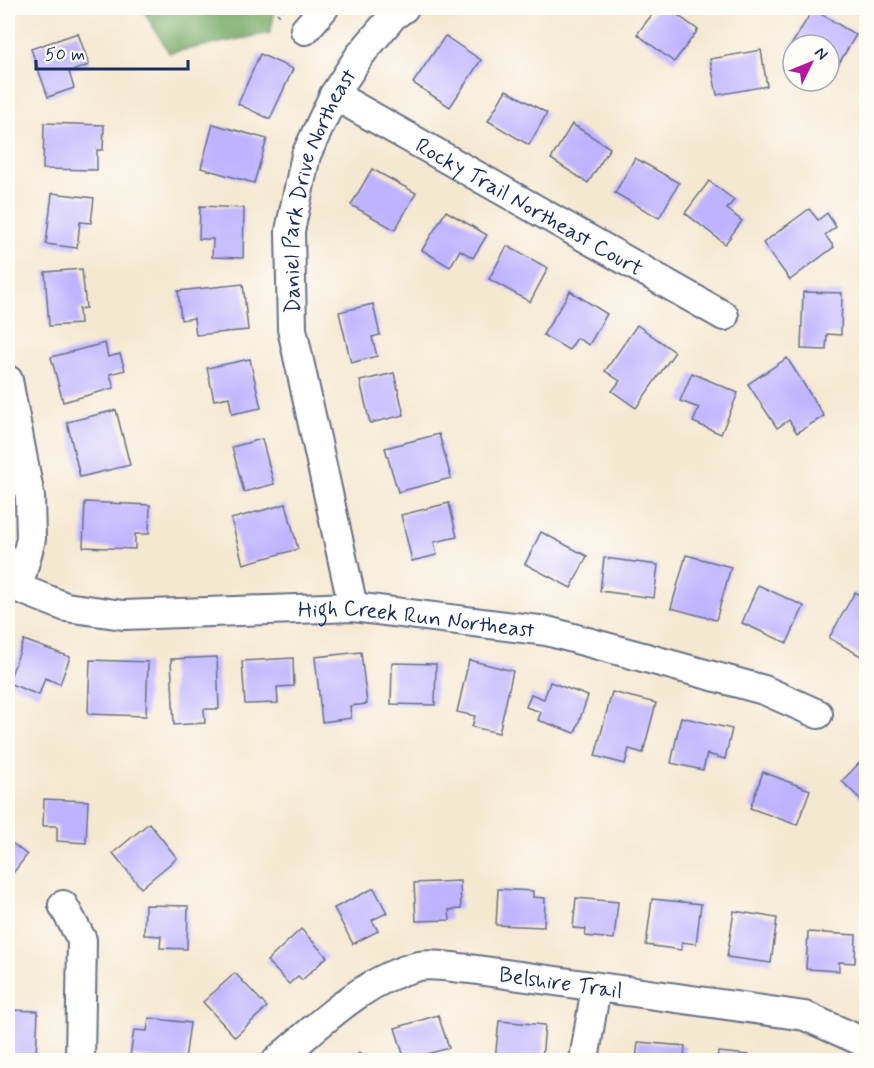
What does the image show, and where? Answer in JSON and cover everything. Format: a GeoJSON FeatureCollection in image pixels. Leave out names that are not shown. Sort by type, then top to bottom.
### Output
{"type":"FeatureCollection","features":[{"type":"Feature","properties":{"kind":"street"},"geometry":{"type":"LineString","coordinates":[[305,30],[324,8]]}},
{"type":"Feature","properties":{"kind":"street","name":"Daniel Park Drive Northeast"},"geometry":{"type":"LineString","coordinates":[[353,607],[292,328],[290,231],[306,155],[334,95],[360,55],[393,16],[404,8]]}},
{"type":"Feature","properties":{"kind":"street","name":"Rocky Trail Northeast Court"},"geometry":{"type":"LineString","coordinates":[[334,95],[724,316]]}},
{"type":"Feature","properties":{"kind":"street"},"geometry":{"type":"LineString","coordinates":[[8,380],[30,497],[31,539],[13,586]]}},
{"type":"Feature","properties":{"kind":"street","name":"High Creek Run Northeast"},"geometry":{"type":"LineString","coordinates":[[13,586],[66,607],[123,615],[353,607],[548,631],[764,690],[818,714]]}},
{"type":"Feature","properties":{"kind":"street"},"geometry":{"type":"LineString","coordinates":[[63,905],[82,940],[80,1060]]}},
{"type":"Feature","properties":{"kind":"street","name":"Belshire Trail"},"geometry":{"type":"LineString","coordinates":[[277,1060],[376,981],[421,966],[470,969],[805,1016],[867,1043]]}},
{"type":"Feature","properties":{"kind":"street"},"geometry":{"type":"LineString","coordinates":[[584,1060],[596,987]]}},
{"type":"Feature","properties":{"kind":"path"},"geometry":{"type":"LineString","coordinates":[[278,15],[283,8]]}},
{"type":"Feature","properties":{"kind":"green space"},"geometry":{"type":"Polygon","coordinates":[[[142,8],[272,8],[275,11],[270,33],[169,53],[142,8]]]}},
{"type":"Feature","properties":{"kind":"building"},"geometry":{"type":"Polygon","coordinates":[[[657,8],[668,8],[698,30],[674,62],[637,34],[657,8]]]}},
{"type":"Feature","properties":{"kind":"building"},"geometry":{"type":"Polygon","coordinates":[[[813,9],[856,35],[841,60],[841,33],[799,33],[813,9]]]}},
{"type":"Feature","properties":{"kind":"building"},"geometry":{"type":"Polygon","coordinates":[[[78,33],[89,65],[69,72],[74,88],[48,97],[31,49],[78,33]]]}},
{"type":"Feature","properties":{"kind":"building"},"geometry":{"type":"Polygon","coordinates":[[[445,36],[481,60],[450,107],[413,83],[445,36]]]}},
{"type":"Feature","properties":{"kind":"building"},"geometry":{"type":"Polygon","coordinates":[[[761,50],[767,86],[717,95],[710,59],[761,50]]]}},
{"type":"Feature","properties":{"kind":"building"},"geometry":{"type":"Polygon","coordinates":[[[260,54],[293,69],[270,119],[238,104],[260,54]]]}},
{"type":"Feature","properties":{"kind":"building"},"geometry":{"type":"Polygon","coordinates":[[[506,90],[547,113],[529,145],[488,121],[506,90]]]}},
{"type":"Feature","properties":{"kind":"building"},"geometry":{"type":"Polygon","coordinates":[[[44,123],[104,125],[103,150],[97,150],[97,170],[43,169],[44,123]]]}},
{"type":"Feature","properties":{"kind":"building"},"geometry":{"type":"Polygon","coordinates":[[[213,124],[267,139],[254,183],[201,168],[213,124]]]}},
{"type":"Feature","properties":{"kind":"building"},"geometry":{"type":"Polygon","coordinates":[[[572,124],[610,148],[588,183],[551,159],[572,124]]]}},
{"type":"Feature","properties":{"kind":"building"},"geometry":{"type":"Polygon","coordinates":[[[635,158],[679,183],[659,218],[615,193],[635,158]]]}},
{"type":"Feature","properties":{"kind":"building"},"geometry":{"type":"Polygon","coordinates":[[[372,169],[416,193],[395,230],[351,205],[372,169]]]}},
{"type":"Feature","properties":{"kind":"building"},"geometry":{"type":"Polygon","coordinates":[[[709,181],[734,200],[727,209],[742,221],[725,244],[685,213],[709,181]]]}},
{"type":"Feature","properties":{"kind":"building"},"geometry":{"type":"Polygon","coordinates":[[[52,193],[94,198],[91,223],[80,222],[77,248],[46,244],[52,193]]]}},
{"type":"Feature","properties":{"kind":"building"},"geometry":{"type":"Polygon","coordinates":[[[200,206],[244,208],[243,258],[212,257],[213,239],[199,239],[200,206]]]}},
{"type":"Feature","properties":{"kind":"building"},"geometry":{"type":"Polygon","coordinates":[[[809,209],[818,220],[827,213],[836,227],[825,235],[834,247],[790,280],[763,243],[809,209]]]}},
{"type":"Feature","properties":{"kind":"building"},"geometry":{"type":"Polygon","coordinates":[[[446,211],[487,235],[473,258],[460,250],[450,267],[422,250],[446,211]]]}},
{"type":"Feature","properties":{"kind":"building"},"geometry":{"type":"Polygon","coordinates":[[[507,246],[548,268],[530,302],[489,279],[507,246]]]}},
{"type":"Feature","properties":{"kind":"building"},"geometry":{"type":"Polygon","coordinates":[[[82,269],[86,308],[79,309],[80,324],[49,326],[45,272],[82,269]]]}},
{"type":"Feature","properties":{"kind":"building"},"geometry":{"type":"Polygon","coordinates":[[[243,284],[248,330],[196,335],[194,318],[181,320],[178,291],[243,284]]]}},
{"type":"Feature","properties":{"kind":"building"},"geometry":{"type":"Polygon","coordinates":[[[570,291],[607,314],[589,345],[577,338],[569,350],[543,335],[570,291]]]}},
{"type":"Feature","properties":{"kind":"building"},"geometry":{"type":"Polygon","coordinates":[[[803,292],[842,293],[841,335],[827,334],[826,350],[801,349],[803,292]]]}},
{"type":"Feature","properties":{"kind":"building"},"geometry":{"type":"Polygon","coordinates":[[[373,304],[380,335],[372,337],[377,356],[351,363],[339,312],[373,304]]]}},
{"type":"Feature","properties":{"kind":"building"},"geometry":{"type":"Polygon","coordinates":[[[637,325],[675,352],[636,408],[612,391],[620,381],[605,371],[637,325]]]}},
{"type":"Feature","properties":{"kind":"building"},"geometry":{"type":"Polygon","coordinates":[[[105,343],[108,357],[120,354],[125,370],[110,374],[114,388],[63,402],[51,357],[105,343]]]}},
{"type":"Feature","properties":{"kind":"building"},"geometry":{"type":"Polygon","coordinates":[[[787,358],[824,416],[797,433],[789,420],[777,428],[748,384],[787,358]]]}},
{"type":"Feature","properties":{"kind":"building"},"geometry":{"type":"Polygon","coordinates":[[[250,359],[261,408],[232,414],[229,397],[214,400],[207,368],[250,359]]]}},
{"type":"Feature","properties":{"kind":"building"},"geometry":{"type":"Polygon","coordinates":[[[394,373],[404,415],[370,423],[360,381],[394,373]]]}},
{"type":"Feature","properties":{"kind":"building"},"geometry":{"type":"Polygon","coordinates":[[[692,373],[738,393],[721,434],[693,422],[699,408],[680,401],[692,373]]]}},
{"type":"Feature","properties":{"kind":"building"},"geometry":{"type":"Polygon","coordinates":[[[116,410],[130,465],[80,477],[67,422],[116,410]]]}},
{"type":"Feature","properties":{"kind":"building"},"geometry":{"type":"Polygon","coordinates":[[[439,434],[451,478],[398,492],[385,448],[439,434]]]}},
{"type":"Feature","properties":{"kind":"building"},"geometry":{"type":"Polygon","coordinates":[[[262,439],[274,484],[244,492],[232,447],[262,439]]]}},
{"type":"Feature","properties":{"kind":"building"},"geometry":{"type":"Polygon","coordinates":[[[85,502],[150,505],[149,534],[135,534],[135,549],[83,547],[85,502]]]}},
{"type":"Feature","properties":{"kind":"building"},"geometry":{"type":"Polygon","coordinates":[[[449,503],[457,537],[434,542],[437,555],[412,561],[401,515],[449,503]]]}},
{"type":"Feature","properties":{"kind":"building"},"geometry":{"type":"Polygon","coordinates":[[[286,504],[298,549],[243,564],[231,519],[286,504]]]}},
{"type":"Feature","properties":{"kind":"building"},"geometry":{"type":"Polygon","coordinates":[[[541,532],[587,556],[571,588],[525,564],[541,532]]]}},
{"type":"Feature","properties":{"kind":"building"},"geometry":{"type":"Polygon","coordinates":[[[686,555],[731,567],[716,620],[671,608],[686,555]]]}},
{"type":"Feature","properties":{"kind":"building"},"geometry":{"type":"Polygon","coordinates":[[[604,558],[658,565],[654,598],[600,591],[604,558]]]}},
{"type":"Feature","properties":{"kind":"building"},"geometry":{"type":"Polygon","coordinates":[[[758,585],[804,606],[787,643],[742,623],[758,585]]]}},
{"type":"Feature","properties":{"kind":"building"},"geometry":{"type":"Polygon","coordinates":[[[855,592],[866,598],[866,659],[829,638],[855,592]]]}},
{"type":"Feature","properties":{"kind":"building"},"geometry":{"type":"Polygon","coordinates":[[[24,640],[70,657],[60,684],[45,678],[39,695],[8,683],[24,640]]]}},
{"type":"Feature","properties":{"kind":"building"},"geometry":{"type":"Polygon","coordinates":[[[361,652],[367,704],[350,706],[351,718],[322,722],[315,657],[361,652]]]}},
{"type":"Feature","properties":{"kind":"building"},"geometry":{"type":"Polygon","coordinates":[[[217,657],[219,709],[204,709],[205,723],[174,725],[171,659],[217,657]]]}},
{"type":"Feature","properties":{"kind":"building"},"geometry":{"type":"Polygon","coordinates":[[[293,658],[294,686],[277,687],[278,703],[245,704],[242,661],[293,658]]]}},
{"type":"Feature","properties":{"kind":"building"},"geometry":{"type":"Polygon","coordinates":[[[90,660],[148,662],[146,716],[88,714],[90,660]]]}},
{"type":"Feature","properties":{"kind":"building"},"geometry":{"type":"Polygon","coordinates":[[[469,660],[513,671],[499,733],[472,727],[475,716],[457,712],[469,660]]]}},
{"type":"Feature","properties":{"kind":"building"},"geometry":{"type":"Polygon","coordinates":[[[392,663],[436,664],[435,705],[391,704],[392,663]]]}},
{"type":"Feature","properties":{"kind":"building"},"geometry":{"type":"Polygon","coordinates":[[[550,682],[588,696],[575,733],[538,720],[541,712],[526,707],[531,694],[544,699],[550,682]]]}},
{"type":"Feature","properties":{"kind":"building"},"geometry":{"type":"Polygon","coordinates":[[[612,692],[656,703],[643,753],[629,749],[625,764],[595,756],[612,692]]]}},
{"type":"Feature","properties":{"kind":"building"},"geometry":{"type":"Polygon","coordinates":[[[681,717],[732,729],[725,759],[707,754],[703,770],[671,763],[681,717]]]}},
{"type":"Feature","properties":{"kind":"building"},"geometry":{"type":"Polygon","coordinates":[[[866,756],[866,805],[842,781],[866,756]]]}},
{"type":"Feature","properties":{"kind":"building"},"geometry":{"type":"Polygon","coordinates":[[[763,772],[810,790],[797,825],[750,808],[763,772]]]}},
{"type":"Feature","properties":{"kind":"building"},"geometry":{"type":"Polygon","coordinates":[[[44,799],[88,801],[86,843],[57,841],[57,826],[43,826],[44,799]]]}},
{"type":"Feature","properties":{"kind":"building"},"geometry":{"type":"Polygon","coordinates":[[[149,823],[177,858],[141,888],[113,853],[149,823]]]}},
{"type":"Feature","properties":{"kind":"building"},"geometry":{"type":"Polygon","coordinates":[[[8,840],[27,855],[10,877],[8,875],[8,840]]]}},
{"type":"Feature","properties":{"kind":"building"},"geometry":{"type":"Polygon","coordinates":[[[460,881],[461,909],[449,910],[450,920],[416,921],[414,883],[460,881]]]}},
{"type":"Feature","properties":{"kind":"building"},"geometry":{"type":"Polygon","coordinates":[[[374,888],[387,913],[372,920],[378,931],[353,944],[334,908],[374,888]]]}},
{"type":"Feature","properties":{"kind":"building"},"geometry":{"type":"Polygon","coordinates":[[[498,889],[533,891],[533,897],[545,898],[544,927],[496,925],[498,889]]]}},
{"type":"Feature","properties":{"kind":"building"},"geometry":{"type":"Polygon","coordinates":[[[576,898],[618,902],[614,939],[585,936],[586,929],[573,928],[576,898]]]}},
{"type":"Feature","properties":{"kind":"building"},"geometry":{"type":"Polygon","coordinates":[[[652,899],[701,904],[696,944],[682,942],[681,950],[646,945],[652,899]]]}},
{"type":"Feature","properties":{"kind":"building"},"geometry":{"type":"Polygon","coordinates":[[[145,905],[188,906],[187,949],[160,948],[161,936],[144,935],[145,905]]]}},
{"type":"Feature","properties":{"kind":"building"},"geometry":{"type":"Polygon","coordinates":[[[734,911],[777,918],[771,963],[727,957],[734,911]]]}},
{"type":"Feature","properties":{"kind":"building"},"geometry":{"type":"Polygon","coordinates":[[[301,929],[327,957],[302,980],[298,976],[289,984],[267,961],[301,929]]]}},
{"type":"Feature","properties":{"kind":"building"},"geometry":{"type":"Polygon","coordinates":[[[808,932],[856,935],[855,963],[839,962],[839,971],[806,969],[808,932]]]}},
{"type":"Feature","properties":{"kind":"building"},"geometry":{"type":"Polygon","coordinates":[[[235,973],[267,1007],[235,1037],[203,1002],[235,973]]]}},
{"type":"Feature","properties":{"kind":"building"},"geometry":{"type":"Polygon","coordinates":[[[8,1010],[38,1011],[36,1058],[8,1057],[8,1010]]]}},
{"type":"Feature","properties":{"kind":"building"},"geometry":{"type":"Polygon","coordinates":[[[438,1015],[449,1048],[405,1060],[395,1028],[438,1015]]]}},
{"type":"Feature","properties":{"kind":"building"},"geometry":{"type":"Polygon","coordinates":[[[149,1018],[190,1023],[185,1060],[130,1056],[134,1030],[147,1031],[149,1018]]]}},
{"type":"Feature","properties":{"kind":"building"},"geometry":{"type":"Polygon","coordinates":[[[499,1021],[545,1025],[542,1060],[495,1060],[499,1021]]]}},
{"type":"Feature","properties":{"kind":"building"},"geometry":{"type":"Polygon","coordinates":[[[638,1042],[685,1046],[684,1060],[636,1060],[638,1042]]]}},
{"type":"Feature","properties":{"kind":"building"},"geometry":{"type":"Polygon","coordinates":[[[360,1052],[368,1060],[352,1060],[360,1052]]]}},
{"type":"Feature","properties":{"kind":"building"},"geometry":{"type":"Polygon","coordinates":[[[718,1052],[749,1055],[749,1060],[717,1060],[718,1052]]]}}]}
